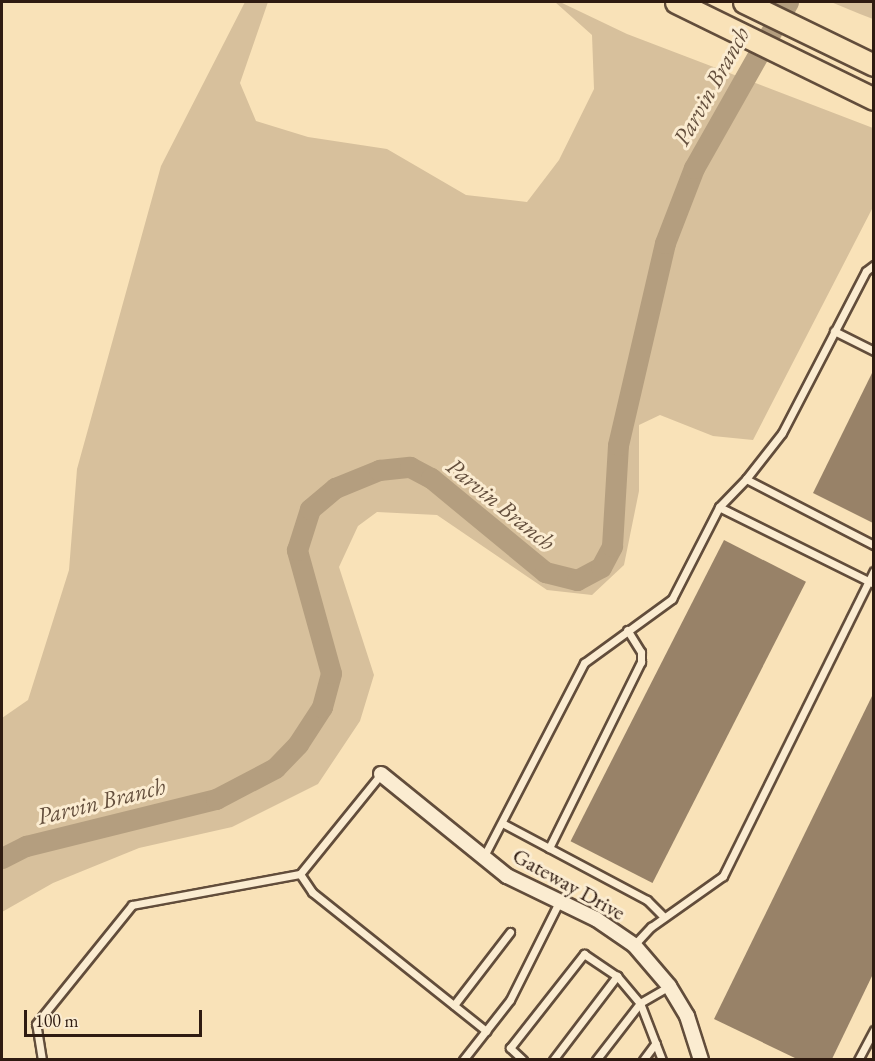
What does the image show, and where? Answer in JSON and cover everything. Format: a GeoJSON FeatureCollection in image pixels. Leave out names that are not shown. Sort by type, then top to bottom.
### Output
{"type":"FeatureCollection","features":[{"type":"Feature","properties":{"kind":"main road"},"geometry":{"type":"LineString","coordinates":[[677,2],[873,99]]}},
{"type":"Feature","properties":{"kind":"main road"},"geometry":{"type":"LineString","coordinates":[[749,4],[873,65]]}},
{"type":"Feature","properties":{"kind":"street","name":"Gateway Drive"},"geometry":{"type":"LineString","coordinates":[[381,774],[507,876],[596,919],[634,945],[669,986],[687,1016],[701,1059]]}},
{"type":"Feature","properties":{"kind":"lane"},"geometry":{"type":"LineString","coordinates":[[483,858],[504,824],[584,663],[672,599],[719,507],[782,433],[866,271],[873,265]]}},
{"type":"Feature","properties":{"kind":"lane"},"geometry":{"type":"LineString","coordinates":[[834,332],[873,351]]}},
{"type":"Feature","properties":{"kind":"lane"},"geometry":{"type":"LineString","coordinates":[[746,478],[873,545]]}},
{"type":"Feature","properties":{"kind":"lane"},"geometry":{"type":"LineString","coordinates":[[719,507],[871,583]]}},
{"type":"Feature","properties":{"kind":"lane"},"geometry":{"type":"LineString","coordinates":[[634,945],[663,917],[723,876],[871,583],[873,571]]}},
{"type":"Feature","properties":{"kind":"lane"},"geometry":{"type":"LineString","coordinates":[[549,848],[641,662],[641,652],[627,630]]}},
{"type":"Feature","properties":{"kind":"lane"},"geometry":{"type":"LineString","coordinates":[[42,1059],[36,1024],[132,905],[300,874],[381,774]]}},
{"type":"Feature","properties":{"kind":"lane"},"geometry":{"type":"LineString","coordinates":[[504,824],[647,900],[663,917]]}},
{"type":"Feature","properties":{"kind":"lane"},"geometry":{"type":"LineString","coordinates":[[300,874],[312,892],[486,1031]]}},
{"type":"Feature","properties":{"kind":"lane"},"geometry":{"type":"LineString","coordinates":[[463,1059],[510,1000],[559,902]]}},
{"type":"Feature","properties":{"kind":"lane"},"geometry":{"type":"LineString","coordinates":[[454,1005],[510,932]]}},
{"type":"Feature","properties":{"kind":"lane"},"geometry":{"type":"LineString","coordinates":[[523,1059],[510,1048],[584,954],[617,976],[640,1003],[662,1059]]}},
{"type":"Feature","properties":{"kind":"lane"},"geometry":{"type":"LineString","coordinates":[[553,1059],[617,976]]}},
{"type":"Feature","properties":{"kind":"lane"},"geometry":{"type":"LineString","coordinates":[[596,1059],[640,1003],[669,986]]}},
{"type":"Feature","properties":{"kind":"lane"},"geometry":{"type":"LineString","coordinates":[[858,1059],[873,1030]]}},
{"type":"Feature","properties":{"kind":"lane"},"geometry":{"type":"LineString","coordinates":[[643,1059],[656,1043]]}},
{"type":"Feature","properties":{"kind":"shaded area"},"geometry":{"type":"Polygon","coordinates":[[[245,2],[268,2],[240,83],[256,121],[308,137],[387,149],[466,195],[527,202],[559,160],[594,89],[592,35],[555,2],[560,2],[627,34],[873,128],[873,207],[753,440],[713,436],[660,415],[639,425],[639,491],[624,565],[592,595],[547,590],[437,515],[377,512],[358,526],[339,567],[374,675],[360,721],[318,784],[232,827],[139,848],[53,883],[2,912],[2,718],[28,700],[69,570],[77,469],[161,166],[245,2]]]}},
{"type":"Feature","properties":{"kind":"shaded area"},"geometry":{"type":"Polygon","coordinates":[[[831,2],[873,2],[873,19],[860,14],[831,2]]]}},
{"type":"Feature","properties":{"kind":"building"},"geometry":{"type":"Polygon","coordinates":[[[873,371],[873,523],[813,493],[873,371]]]}},
{"type":"Feature","properties":{"kind":"building"},"geometry":{"type":"Polygon","coordinates":[[[724,540],[806,582],[653,883],[571,841],[724,540]]]}},
{"type":"Feature","properties":{"kind":"building"},"geometry":{"type":"Polygon","coordinates":[[[873,694],[873,974],[832,1059],[797,1059],[714,1019],[873,694]]]}},
{"type":"Feature","properties":{"kind":"waterway","name":"Parvin Branch"},"geometry":{"type":"LineString","coordinates":[[2,858],[26,846],[216,799],[275,768],[298,744],[322,707],[331,673],[297,550],[310,509],[335,488],[379,470],[410,467],[431,478],[545,572],[577,580],[601,567],[612,546],[618,445],[665,243],[694,168],[788,2]]}}]}
